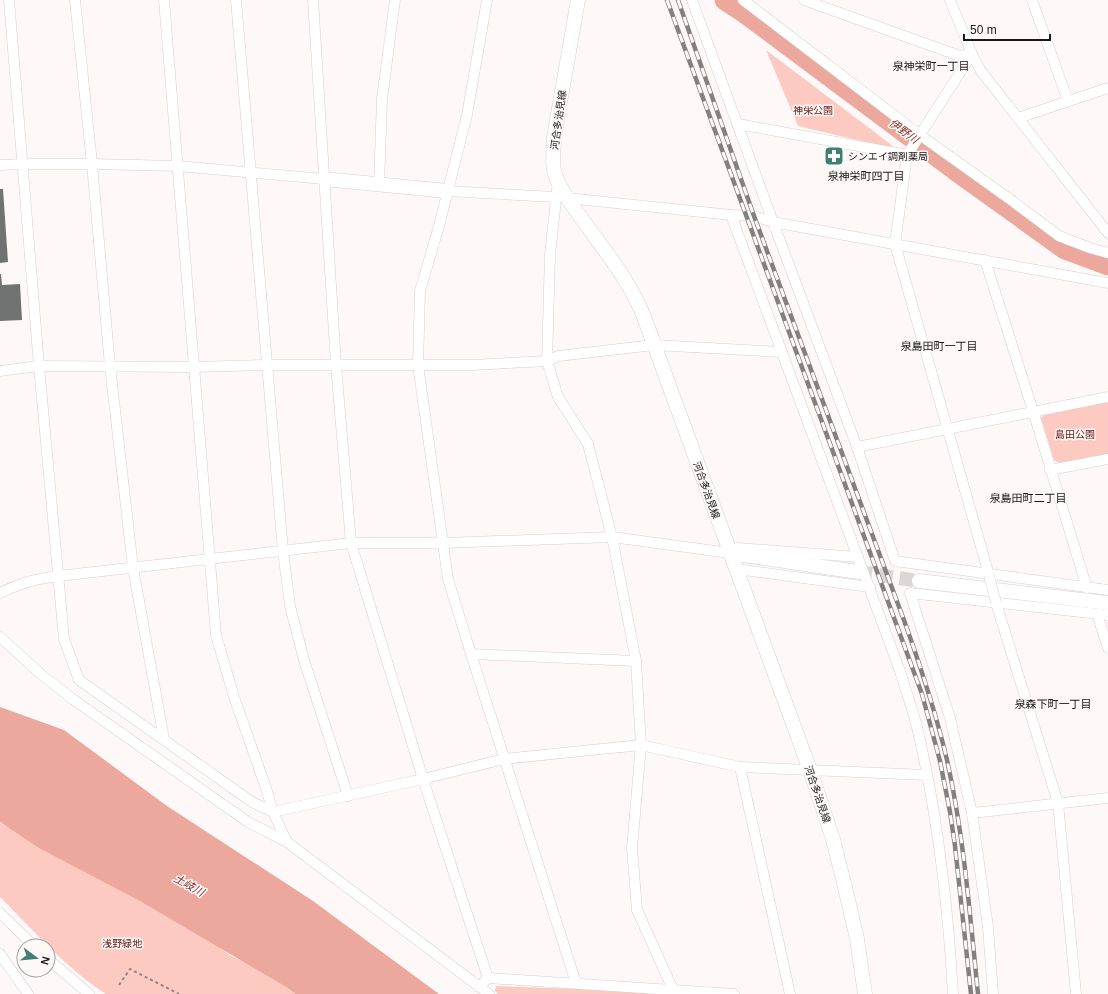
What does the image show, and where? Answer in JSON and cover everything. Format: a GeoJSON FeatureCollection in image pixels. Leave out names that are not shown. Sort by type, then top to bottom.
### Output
{"type":"FeatureCollection","features":[{"type":"Feature","properties":{"kind":"main road","name":"河合多治見線"},"geometry":{"type":"LineString","coordinates":[[578,0],[554,138],[553,158],[561,198],[626,281],[637,299],[810,770],[833,839],[857,939],[865,994]]}},
{"type":"Feature","properties":{"kind":"main road"},"geometry":{"type":"LineString","coordinates":[[324,179],[447,191]]}},
{"type":"Feature","properties":{"kind":"main road"},"geometry":{"type":"LineString","coordinates":[[729,550],[858,572]]}},
{"type":"Feature","properties":{"kind":"main road"},"geometry":{"type":"LineString","coordinates":[[919,581],[1108,603]]}},
{"type":"Feature","properties":{"kind":"street"},"geometry":{"type":"LineString","coordinates":[[9,0],[39,366],[64,639],[79,680],[252,802],[274,812],[423,779],[504,759],[641,745],[740,767],[927,775]]}},
{"type":"Feature","properties":{"kind":"street"},"geometry":{"type":"LineString","coordinates":[[75,0],[92,164],[110,366],[133,568],[164,739]]}},
{"type":"Feature","properties":{"kind":"street"},"geometry":{"type":"LineString","coordinates":[[164,0],[216,635],[234,698],[274,812],[287,842]]}},
{"type":"Feature","properties":{"kind":"street"},"geometry":{"type":"LineString","coordinates":[[236,0],[283,551],[290,606],[304,660],[348,796]]}},
{"type":"Feature","properties":{"kind":"street"},"geometry":{"type":"LineString","coordinates":[[313,0],[336,365],[351,543],[423,779],[488,978]]}},
{"type":"Feature","properties":{"kind":"street"},"geometry":{"type":"LineString","coordinates":[[379,185],[382,99],[395,0]]}},
{"type":"Feature","properties":{"kind":"street"},"geometry":{"type":"LineString","coordinates":[[487,0],[467,115],[439,226],[420,291],[418,365],[448,579],[470,654],[576,984]]}},
{"type":"Feature","properties":{"kind":"street"},"geometry":{"type":"LineString","coordinates":[[692,0],[857,447],[895,562],[1108,590]]}},
{"type":"Feature","properties":{"kind":"street"},"geometry":{"type":"LineString","coordinates":[[742,0],[920,135],[1059,236],[1108,253]]}},
{"type":"Feature","properties":{"kind":"street"},"geometry":{"type":"LineString","coordinates":[[804,0],[815,2],[960,56],[972,54]]}},
{"type":"Feature","properties":{"kind":"street"},"geometry":{"type":"LineString","coordinates":[[950,0],[972,54],[981,71],[1108,233]]}},
{"type":"Feature","properties":{"kind":"street"},"geometry":{"type":"LineString","coordinates":[[1032,0],[1068,101]]}},
{"type":"Feature","properties":{"kind":"street"},"geometry":{"type":"LineString","coordinates":[[972,54],[908,155],[895,244],[996,602],[1058,803],[1076,994]]}},
{"type":"Feature","properties":{"kind":"street"},"geometry":{"type":"LineString","coordinates":[[1018,118],[1108,88]]}},
{"type":"Feature","properties":{"kind":"street"},"geometry":{"type":"LineString","coordinates":[[738,124],[908,155]]}},
{"type":"Feature","properties":{"kind":"street"},"geometry":{"type":"LineString","coordinates":[[0,166],[23,164],[178,166],[324,179]]}},
{"type":"Feature","properties":{"kind":"street"},"geometry":{"type":"LineString","coordinates":[[447,191],[561,198],[754,216],[773,222],[1108,283]]}},
{"type":"Feature","properties":{"kind":"street"},"geometry":{"type":"LineString","coordinates":[[561,198],[550,255],[548,361],[558,397],[588,444],[612,537],[636,661],[641,745],[632,848],[637,910],[674,992]]}},
{"type":"Feature","properties":{"kind":"street"},"geometry":{"type":"LineString","coordinates":[[731,215],[870,587],[900,671],[916,723],[927,775],[949,932],[953,994]]}},
{"type":"Feature","properties":{"kind":"street"},"geometry":{"type":"LineString","coordinates":[[985,260],[1087,588]]}},
{"type":"Feature","properties":{"kind":"street"},"geometry":{"type":"LineString","coordinates":[[0,371],[39,366],[194,367],[267,365],[472,365],[548,361],[558,356],[654,345],[782,352]]}},
{"type":"Feature","properties":{"kind":"street"},"geometry":{"type":"LineString","coordinates":[[857,447],[1108,397]]}},
{"type":"Feature","properties":{"kind":"street"},"geometry":{"type":"LineString","coordinates":[[1050,470],[1108,459]]}},
{"type":"Feature","properties":{"kind":"street"},"geometry":{"type":"LineString","coordinates":[[0,593],[33,580],[58,576],[351,543],[443,544],[612,537],[729,550],[858,557]]}},
{"type":"Feature","properties":{"kind":"street"},"geometry":{"type":"LineString","coordinates":[[736,569],[870,587]]}},
{"type":"Feature","properties":{"kind":"street"},"geometry":{"type":"LineString","coordinates":[[993,994],[988,927],[972,813],[950,718],[910,593],[1108,615]]}},
{"type":"Feature","properties":{"kind":"street"},"geometry":{"type":"LineString","coordinates":[[1097,614],[1108,648]]}},
{"type":"Feature","properties":{"kind":"street"},"geometry":{"type":"LineString","coordinates":[[0,637],[43,676],[74,700],[248,822],[287,842],[489,994]]}},
{"type":"Feature","properties":{"kind":"street"},"geometry":{"type":"LineString","coordinates":[[470,654],[636,661]]}},
{"type":"Feature","properties":{"kind":"street"},"geometry":{"type":"LineString","coordinates":[[740,767],[790,994]]}},
{"type":"Feature","properties":{"kind":"street"},"geometry":{"type":"LineString","coordinates":[[972,813],[1108,798]]}},
{"type":"Feature","properties":{"kind":"street"},"geometry":{"type":"LineString","coordinates":[[0,913],[26,938]]}},
{"type":"Feature","properties":{"kind":"street"},"geometry":{"type":"LineString","coordinates":[[0,954],[28,994]]}},
{"type":"Feature","properties":{"kind":"street"},"geometry":{"type":"LineString","coordinates":[[56,966],[89,994]]}},
{"type":"Feature","properties":{"kind":"street"},"geometry":{"type":"LineString","coordinates":[[479,987],[488,978],[674,992],[734,994]]}},
{"type":"Feature","properties":{"kind":"path"},"geometry":{"type":"LineString","coordinates":[[119,985],[130,969],[179,994]]}},
{"type":"Feature","properties":{"kind":"green space","name":"神栄公園"},"geometry":{"type":"Polygon","coordinates":[[[766,50],[889,143],[895,149],[798,126],[766,50]]]}},
{"type":"Feature","properties":{"kind":"green space","name":"島田公園"},"geometry":{"type":"Polygon","coordinates":[[[1108,402],[1108,454],[1059,463],[1054,460],[1041,418],[1044,414],[1108,402]]]}},
{"type":"Feature","properties":{"kind":"green space","name":"浅野緑地"},"geometry":{"type":"Polygon","coordinates":[[[0,823],[110,881],[160,903],[231,956],[292,983],[308,994],[106,994],[78,973],[56,953],[56,938],[41,938],[0,897],[0,823]]]}},
{"type":"Feature","properties":{"kind":"green space"},"geometry":{"type":"Polygon","coordinates":[[[496,986],[665,992],[666,994],[498,994],[495,991],[496,986]]]}},
{"type":"Feature","properties":{"kind":"water","name":"土岐川"},"geometry":{"type":"Polygon","coordinates":[[[0,707],[64,730],[167,806],[313,901],[439,994],[296,994],[140,901],[39,848],[0,822],[0,707]]]}},
{"type":"Feature","properties":{"kind":"building"},"geometry":{"type":"Polygon","coordinates":[[[0,189],[3,189],[8,262],[0,263],[0,189]]]}},
{"type":"Feature","properties":{"kind":"building"},"geometry":{"type":"Polygon","coordinates":[[[0,274],[2,285],[20,284],[22,320],[0,321],[0,274]]]}},
{"type":"Feature","properties":{"kind":"waterway","name":"伊野川"},"geometry":{"type":"LineString","coordinates":[[725,0],[745,13],[958,172],[1065,249],[1108,265]]}},
{"type":"Feature","properties":{"kind":"tunnel"},"geometry":{"type":"LineString","coordinates":[[858,572],[919,581]]}},
{"type":"Feature","properties":{"kind":"railway"},"geometry":{"type":"LineString","coordinates":[[667,0],[922,694],[940,761],[950,812],[971,994]]}},
{"type":"Feature","properties":{"kind":"railway"},"geometry":{"type":"LineString","coordinates":[[678,0],[754,216],[905,623],[933,708],[943,742],[958,818],[966,876],[978,994]]}},
{"type":"Feature","properties":{"kind":"place","name":"シンエイ調剤薬局"},"geometry":{"type":"Point","coordinates":[834,156]}},
{"type":"Feature","properties":{"kind":"district","name":"泉神栄町一丁目"},"geometry":{"type":"Point","coordinates":[931,66]}},
{"type":"Feature","properties":{"kind":"district","name":"泉神栄町四丁目"},"geometry":{"type":"Point","coordinates":[866,176]}},
{"type":"Feature","properties":{"kind":"district","name":"泉島田町一丁目"},"geometry":{"type":"Point","coordinates":[939,346]}},
{"type":"Feature","properties":{"kind":"district","name":"泉島田町二丁目"},"geometry":{"type":"Point","coordinates":[1028,498]}},
{"type":"Feature","properties":{"kind":"district","name":"泉森下町一丁目"},"geometry":{"type":"Point","coordinates":[1053,704]}}]}
